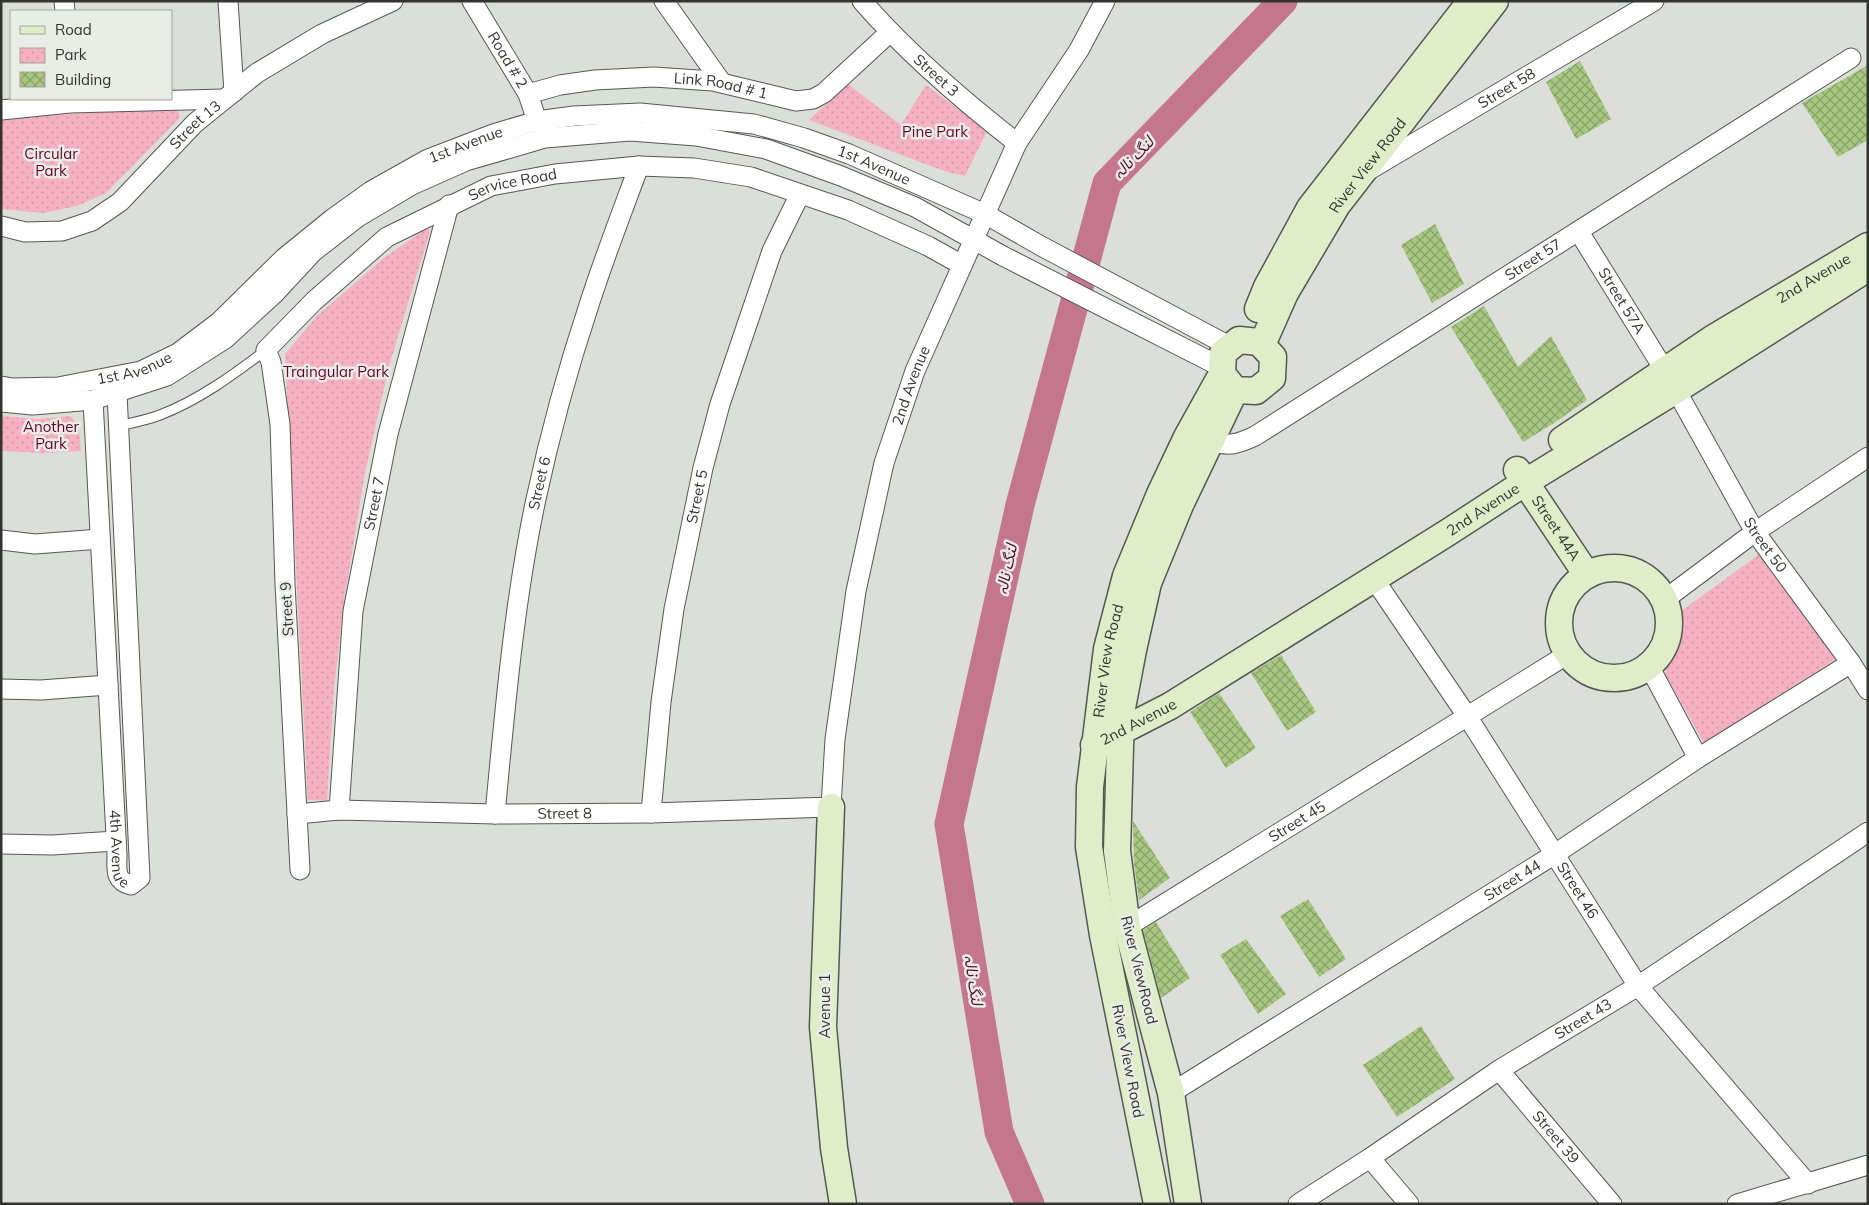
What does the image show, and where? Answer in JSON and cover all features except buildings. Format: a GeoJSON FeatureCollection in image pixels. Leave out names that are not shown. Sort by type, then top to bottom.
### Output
{"type":"FeatureCollection","features":[{"type":"Feature","properties":{"kind":"street"},"geometry":{"type":"LineString","coordinates":[[172,97],[229,95],[228,1]]}},
{"type":"Feature","properties":{"kind":"street","name":"Street 13"},"geometry":{"type":"LineString","coordinates":[[1,226],[25,232],[62,231],[92,221],[120,202],[195,123],[257,73],[322,34],[394,1]]}},
{"type":"Feature","properties":{"kind":"street","name":"Road # 2"},"geometry":{"type":"LineString","coordinates":[[472,1],[528,94],[538,121]]}},
{"type":"Feature","properties":{"kind":"street"},"geometry":{"type":"LineString","coordinates":[[664,1],[722,83]]}},
{"type":"Feature","properties":{"kind":"street","name":"Street 3"},"geometry":{"type":"LineString","coordinates":[[862,1],[889,33],[964,100],[1017,143]]}},
{"type":"Feature","properties":{"kind":"street","name":"River View Road"},"geometry":{"type":"LineString","coordinates":[[1108,729],[1107,649],[1126,576],[1160,494],[1187,437],[1310,208],[1471,1]]}},
{"type":"Feature","properties":{"kind":"street","name":"River View Road"},"geometry":{"type":"LineString","coordinates":[[1157,1204],[1103,935],[1089,847],[1090,788],[1133,650],[1148,583],[1210,441],[1230,358],[1285,292],[1337,205],[1495,1]]}},
{"type":"Feature","properties":{"kind":"street","name":"Street 58"},"geometry":{"type":"LineString","coordinates":[[1360,176],[1654,1]]}},
{"type":"Feature","properties":{"kind":"street","name":"2nd Avenue"},"geometry":{"type":"LineString","coordinates":[[831,808],[835,739],[856,591],[884,463],[915,371],[1017,143],[1079,50],[1101,3]]}},
{"type":"Feature","properties":{"kind":"street","name":"Link Road # 1"},"geometry":{"type":"LineString","coordinates":[[528,94],[560,85],[595,80],[654,78],[722,83],[796,101],[813,99],[824,93],[889,33]]}},
{"type":"Feature","properties":{"kind":"street","name":"Street 57"},"geometry":{"type":"LineString","coordinates":[[1210,441],[1222,445],[1240,443],[1255,436],[1851,58]]}},
{"type":"Feature","properties":{"kind":"street"},"geometry":{"type":"LineString","coordinates":[[1,110],[70,101],[96,100]]}},
{"type":"Feature","properties":{"kind":"street","name":"1st Avenue"},"geometry":{"type":"LineString","coordinates":[[1,386],[13,388],[58,387],[142,371],[178,353],[219,322],[284,258],[332,219],[371,191],[428,159],[492,134],[538,121],[574,116],[640,113],[754,124],[804,138],[849,154],[985,214],[1230,358]]}},
{"type":"Feature","properties":{"kind":"street","name":"1st Avenue"},"geometry":{"type":"LineString","coordinates":[[1,402],[33,405],[92,400],[167,376],[225,339],[274,294],[313,252],[358,217],[412,185],[466,161],[545,138],[630,131],[696,136],[766,149],[841,176],[915,207],[1030,269],[1230,358]]}},
{"type":"Feature","properties":{"kind":"street","name":"Service Road"},"geometry":{"type":"LineString","coordinates":[[266,350],[314,302],[387,237],[491,186],[555,174],[639,166],[694,168],[751,177],[848,210],[928,246],[962,265]]}},
{"type":"Feature","properties":{"kind":"street","name":"Street 6"},"geometry":{"type":"LineString","coordinates":[[495,814],[505,711],[522,576],[536,499],[588,306],[639,166]]}},
{"type":"Feature","properties":{"kind":"street","name":"Street 5"},"geometry":{"type":"LineString","coordinates":[[651,813],[661,702],[674,609],[688,532],[703,468],[720,404],[772,251],[800,194]]}},
{"type":"Feature","properties":{"kind":"street","name":"Street 7"},"geometry":{"type":"LineString","coordinates":[[338,810],[353,611],[388,434],[449,205]]}},
{"type":"Feature","properties":{"kind":"street","name":"Street 57A"},"geometry":{"type":"LineString","coordinates":[[1579,232],[1670,381]]}},
{"type":"Feature","properties":{"kind":"street","name":"2nd Avenue"},"geometry":{"type":"LineString","coordinates":[[1670,381],[1712,339],[1868,246]]}},
{"type":"Feature","properties":{"kind":"street","name":"2nd Avenue"},"geometry":{"type":"LineString","coordinates":[[1108,729],[1170,706],[1374,579],[1521,476],[1670,381],[1868,268]]}},
{"type":"Feature","properties":{"kind":"street","name":"Street 9"},"geometry":{"type":"LineString","coordinates":[[266,350],[271,362],[280,424],[285,584],[300,870]]}},
{"type":"Feature","properties":{"kind":"street","name":"Street 50"},"geometry":{"type":"LineString","coordinates":[[1670,381],[1755,532],[1851,663],[1868,690]]}},
{"type":"Feature","properties":{"kind":"street","name":"4th Avenue"},"geometry":{"type":"LineString","coordinates":[[92,400],[116,841],[117,863],[115,870],[120,880],[131,885],[140,878],[117,393]]}},
{"type":"Feature","properties":{"kind":"street"},"geometry":{"type":"LineString","coordinates":[[1664,600],[1755,532],[1868,457]]}},
{"type":"Feature","properties":{"kind":"street","name":"2nd Avenue"},"geometry":{"type":"LineString","coordinates":[[1108,729],[1442,520],[1521,476]]}},
{"type":"Feature","properties":{"kind":"street","name":"Street 44A"},"geometry":{"type":"LineString","coordinates":[[1521,476],[1587,575]]}},
{"type":"Feature","properties":{"kind":"street"},"geometry":{"type":"LineString","coordinates":[[1,540],[35,544],[100,539]]}},
{"type":"Feature","properties":{"kind":"street"},"geometry":{"type":"LineString","coordinates":[[1604,568],[1622,568],[1639,574],[1654,585],[1664,600],[1669,617],[1668,636],[1661,652],[1649,666],[1634,675],[1616,678],[1597,676],[1581,668],[1568,654],[1560,638],[1558,619],[1563,601],[1572,586],[1587,575],[1604,568]]}},
{"type":"Feature","properties":{"kind":"street","name":"Street 46"},"geometry":{"type":"LineString","coordinates":[[1374,579],[1467,716],[1638,986],[1808,1184]]}},
{"type":"Feature","properties":{"kind":"street","name":"Street 45"},"geometry":{"type":"LineString","coordinates":[[1127,926],[1568,654]]}},
{"type":"Feature","properties":{"kind":"street","name":"Street 44"},"geometry":{"type":"LineString","coordinates":[[1172,1093],[1555,854],[1698,758],[1851,663]]}},
{"type":"Feature","properties":{"kind":"street"},"geometry":{"type":"LineString","coordinates":[[1649,666],[1698,758]]}},
{"type":"Feature","properties":{"kind":"street"},"geometry":{"type":"LineString","coordinates":[[1,689],[40,690],[108,685]]}},
{"type":"Feature","properties":{"kind":"street","name":"River ViewRoad"},"geometry":{"type":"LineString","coordinates":[[1108,729],[1116,851],[1127,926],[1172,1093],[1188,1204]]}},
{"type":"Feature","properties":{"kind":"street","name":"Street 8"},"geometry":{"type":"LineString","coordinates":[[297,814],[338,810],[495,814],[651,813],[831,808]]}},
{"type":"Feature","properties":{"kind":"street","name":"Avenue 1"},"geometry":{"type":"LineString","coordinates":[[831,808],[822,1027],[834,1148],[843,1204]]}},
{"type":"Feature","properties":{"kind":"street","name":"Street 43"},"geometry":{"type":"LineString","coordinates":[[1298,1204],[1370,1158],[1499,1070],[1638,986],[1868,832]]}},
{"type":"Feature","properties":{"kind":"street"},"geometry":{"type":"LineString","coordinates":[[1,844],[52,845],[116,841]]}},
{"type":"Feature","properties":{"kind":"street","name":"Street 39"},"geometry":{"type":"LineString","coordinates":[[1499,1070],[1612,1204]]}},
{"type":"Feature","properties":{"kind":"street"},"geometry":{"type":"LineString","coordinates":[[1370,1158],[1409,1204]]}},
{"type":"Feature","properties":{"kind":"street"},"geometry":{"type":"LineString","coordinates":[[1738,1204],[1868,1166]]}},
{"type":"Feature","properties":{"kind":"lane","name":"Service Road"},"geometry":{"type":"LineString","coordinates":[[118,426],[160,415],[194,398],[228,378],[266,350]]}},
{"type":"Feature","properties":{"kind":"green space","name":"Pine Park"},"geometry":{"type":"Polygon","coordinates":[[[848,84],[901,125],[926,85],[987,131],[965,176],[944,171],[809,120],[848,84]]]}},
{"type":"Feature","properties":{"kind":"green space","name":"Circular Park"},"geometry":{"type":"Polygon","coordinates":[[[172,108],[178,111],[180,116],[177,121],[106,193],[77,206],[43,213],[1,209],[1,118],[172,108]]]}},
{"type":"Feature","properties":{"kind":"green space","name":"Traingular Park"},"geometry":{"type":"Polygon","coordinates":[[[427,228],[430,231],[389,366],[364,478],[343,608],[334,689],[327,801],[308,800],[285,354],[317,316],[385,257],[427,228]]]}},
{"type":"Feature","properties":{"kind":"green space","name":"Another Park"},"geometry":{"type":"Polygon","coordinates":[[[1,416],[39,419],[70,416],[78,428],[81,451],[43,453],[1,451],[1,416]]]}},
{"type":"Feature","properties":{"kind":"green space"},"geometry":{"type":"Polygon","coordinates":[[[1761,553],[1836,659],[1704,743],[1665,674],[1680,612],[1761,553]]]}},
{"type":"Feature","properties":{"kind":"waterway","name":"لنگ نالہ"},"geometry":{"type":"LineString","coordinates":[[1030,1204],[999,1132],[949,824],[1020,505],[1107,183],[1283,1]]}}]}
